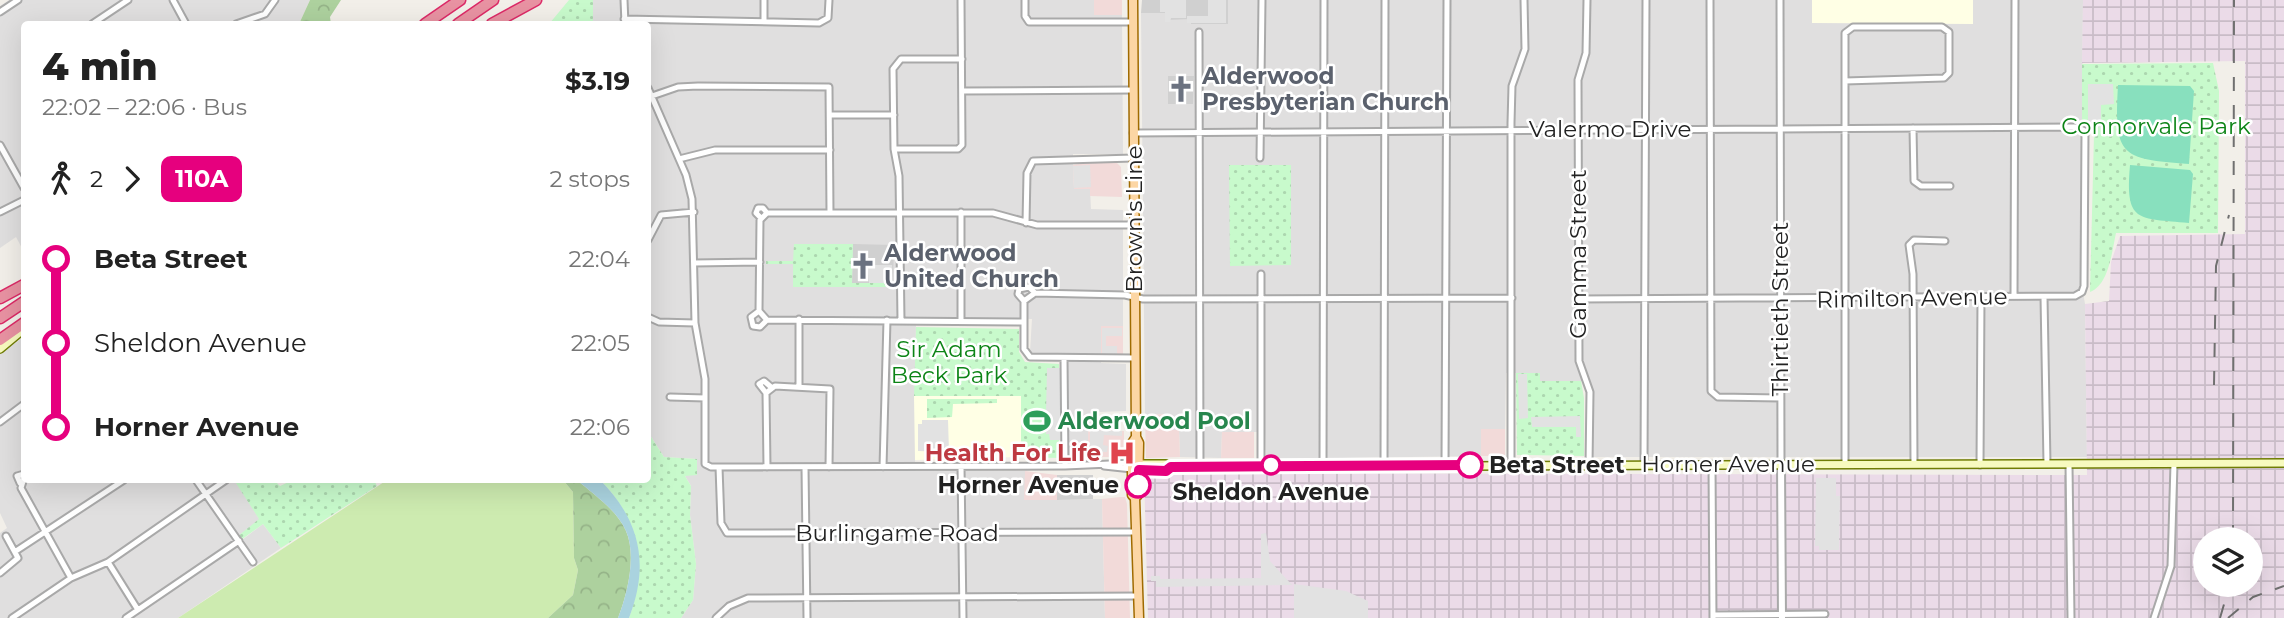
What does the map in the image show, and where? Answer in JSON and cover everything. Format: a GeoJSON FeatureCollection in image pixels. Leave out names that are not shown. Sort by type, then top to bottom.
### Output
{"type":"FeatureCollection","features":[{"type":"Feature","properties":{"kind":"highway"},"geometry":{"type":"LineString","coordinates":[[429,21],[460,0]]}},
{"type":"Feature","properties":{"kind":"highway"},"geometry":{"type":"LineString","coordinates":[[499,21],[536,0]]}},
{"type":"Feature","properties":{"kind":"highway"},"geometry":{"type":"LineString","coordinates":[[463,21],[490,2]]}},
{"type":"Feature","properties":{"kind":"highway"},"geometry":{"type":"LineString","coordinates":[[0,298],[21,287]]}},
{"type":"Feature","properties":{"kind":"highway"},"geometry":{"type":"LineString","coordinates":[[0,318],[21,304]]}},
{"type":"Feature","properties":{"kind":"highway"},"geometry":{"type":"LineString","coordinates":[[0,333],[21,318]]}},
{"type":"Feature","properties":{"kind":"highway"},"geometry":{"type":"LineString","coordinates":[[0,340],[21,325]]}},
{"type":"Feature","properties":{"kind":"main road","name":"Brown's Line"},"geometry":{"type":"LineString","coordinates":[[1133,0],[1136,437],[1132,443],[1138,495],[1135,498],[1139,618]]}},
{"type":"Feature","properties":{"kind":"main road"},"geometry":{"type":"LineString","coordinates":[[0,349],[21,332]]}},
{"type":"Feature","properties":{"kind":"main road","name":"Horner Avenue"},"geometry":{"type":"LineString","coordinates":[[1135,467],[1166,471],[1171,467],[1323,465],[2284,463]]}},
{"type":"Feature","properties":{"kind":"street"},"geometry":{"type":"LineString","coordinates":[[0,12],[18,0]]}},
{"type":"Feature","properties":{"kind":"street"},"geometry":{"type":"LineString","coordinates":[[96,21],[128,0]]}},
{"type":"Feature","properties":{"kind":"street"},"geometry":{"type":"LineString","coordinates":[[173,0],[184,21]]}},
{"type":"Feature","properties":{"kind":"street"},"geometry":{"type":"LineString","coordinates":[[245,21],[265,14],[275,0]]}},
{"type":"Feature","properties":{"kind":"street"},"geometry":{"type":"LineString","coordinates":[[624,0],[624,21]]}},
{"type":"Feature","properties":{"kind":"street"},"geometry":{"type":"LineString","coordinates":[[764,0],[764,20]]}},
{"type":"Feature","properties":{"kind":"street"},"geometry":{"type":"LineString","coordinates":[[651,22],[764,20],[824,23],[828,18],[829,0]]}},
{"type":"Feature","properties":{"kind":"street"},"geometry":{"type":"LineString","coordinates":[[894,149],[958,149],[962,145],[961,0]]}},
{"type":"Feature","properties":{"kind":"street"},"geometry":{"type":"LineString","coordinates":[[1025,0],[1025,16],[1029,22],[1132,22]]}},
{"type":"Feature","properties":{"kind":"street"},"geometry":{"type":"LineString","coordinates":[[1260,158],[1262,0]]}},
{"type":"Feature","properties":{"kind":"street"},"geometry":{"type":"LineString","coordinates":[[1323,465],[1324,0]]}},
{"type":"Feature","properties":{"kind":"street"},"geometry":{"type":"LineString","coordinates":[[1384,465],[1385,0]]}},
{"type":"Feature","properties":{"kind":"street"},"geometry":{"type":"LineString","coordinates":[[1445,465],[1447,0]]}},
{"type":"Feature","properties":{"kind":"street"},"geometry":{"type":"LineString","coordinates":[[1511,465],[1512,86],[1525,49],[1524,0]]}},
{"type":"Feature","properties":{"kind":"street","name":"Gamma Street"},"geometry":{"type":"LineString","coordinates":[[1587,0],[1586,53],[1578,80],[1577,128],[1579,361],[1590,393],[1589,465]]}},
{"type":"Feature","properties":{"kind":"street"},"geometry":{"type":"LineString","coordinates":[[1644,464],[1646,0]]}},
{"type":"Feature","properties":{"kind":"street"},"geometry":{"type":"LineString","coordinates":[[1710,0],[1709,299],[1713,395],[1780,398]]}},
{"type":"Feature","properties":{"kind":"street","name":"Thirtieth Street"},"geometry":{"type":"LineString","coordinates":[[1780,0],[1782,616]]}},
{"type":"Feature","properties":{"kind":"street"},"geometry":{"type":"LineString","coordinates":[[2014,296],[2015,0]]}},
{"type":"Feature","properties":{"kind":"street"},"geometry":{"type":"LineString","coordinates":[[1845,80],[1944,78],[1949,73],[1949,32],[1942,27],[1853,27],[1846,31],[1844,128],[1845,464]]}},
{"type":"Feature","properties":{"kind":"street"},"geometry":{"type":"LineString","coordinates":[[1199,32],[1199,467]]}},
{"type":"Feature","properties":{"kind":"street"},"geometry":{"type":"LineString","coordinates":[[901,320],[899,176],[894,149],[895,63],[901,59],[962,59]]}},
{"type":"Feature","properties":{"kind":"street"},"geometry":{"type":"LineString","coordinates":[[670,397],[705,398],[703,363],[695,323],[694,212],[690,189],[652,96],[678,88],[698,86],[829,87],[830,213]]}},
{"type":"Feature","properties":{"kind":"street"},"geometry":{"type":"LineString","coordinates":[[962,91],[1133,90]]}},
{"type":"Feature","properties":{"kind":"street"},"geometry":{"type":"LineString","coordinates":[[830,115],[894,115]]}},
{"type":"Feature","properties":{"kind":"street","name":"Valermo Drive"},"geometry":{"type":"LineString","coordinates":[[1133,132],[2013,127],[2076,127],[2085,131]]}},
{"type":"Feature","properties":{"kind":"street"},"geometry":{"type":"LineString","coordinates":[[1913,128],[1914,181],[1921,186],[1950,186]]}},
{"type":"Feature","properties":{"kind":"street","name":"Rimilton Avenue"},"geometry":{"type":"LineString","coordinates":[[1579,299],[2072,297],[2084,289],[2085,131]]}},
{"type":"Feature","properties":{"kind":"street"},"geometry":{"type":"LineString","coordinates":[[1,149],[21,183]]}},
{"type":"Feature","properties":{"kind":"street"},"geometry":{"type":"LineString","coordinates":[[679,159],[715,150],[830,150]]}},
{"type":"Feature","properties":{"kind":"street"},"geometry":{"type":"LineString","coordinates":[[1026,223],[1027,173],[1033,161],[1133,158]]}},
{"type":"Feature","properties":{"kind":"street"},"geometry":{"type":"LineString","coordinates":[[0,212],[21,202]]}},
{"type":"Feature","properties":{"kind":"street"},"geometry":{"type":"LineString","coordinates":[[651,235],[662,215],[694,212]]}},
{"type":"Feature","properties":{"kind":"street"},"geometry":{"type":"LineString","coordinates":[[961,212],[961,321]]}},
{"type":"Feature","properties":{"kind":"street"},"geometry":{"type":"LineString","coordinates":[[1024,322],[799,319],[763,316],[760,262],[764,215],[961,212],[996,213],[1026,223],[1133,225]]}},
{"type":"Feature","properties":{"kind":"street"},"geometry":{"type":"LineString","coordinates":[[1914,464],[1910,242],[1945,241]]}},
{"type":"Feature","properties":{"kind":"street"},"geometry":{"type":"LineString","coordinates":[[694,263],[760,262]]}},
{"type":"Feature","properties":{"kind":"street"},"geometry":{"type":"LineString","coordinates":[[1261,274],[1261,466]]}},
{"type":"Feature","properties":{"kind":"street"},"geometry":{"type":"LineString","coordinates":[[1035,293],[1029,287],[1019,289],[1018,294],[1024,302],[1024,349],[1028,355],[1135,358]]}},
{"type":"Feature","properties":{"kind":"street"},"geometry":{"type":"LineString","coordinates":[[1024,302],[1035,293],[1198,299],[1512,298]]}},
{"type":"Feature","properties":{"kind":"street"},"geometry":{"type":"LineString","coordinates":[[1980,465],[1981,297]]}},
{"type":"Feature","properties":{"kind":"street"},"geometry":{"type":"LineString","coordinates":[[2044,297],[2047,464]]}},
{"type":"Feature","properties":{"kind":"street"},"geometry":{"type":"LineString","coordinates":[[651,318],[695,323]]}},
{"type":"Feature","properties":{"kind":"street"},"geometry":{"type":"LineString","coordinates":[[799,319],[799,386]]}},
{"type":"Feature","properties":{"kind":"street"},"geometry":{"type":"LineString","coordinates":[[883,467],[887,320]]}},
{"type":"Feature","properties":{"kind":"street"},"geometry":{"type":"LineString","coordinates":[[1064,358],[1065,466]]}},
{"type":"Feature","properties":{"kind":"street"},"geometry":{"type":"LineString","coordinates":[[767,467],[766,393],[759,384],[764,382],[771,387],[830,388],[829,467]]}},
{"type":"Feature","properties":{"kind":"street"},"geometry":{"type":"LineString","coordinates":[[766,393],[771,387]]}},
{"type":"Feature","properties":{"kind":"street","name":"Horner Avenue"},"geometry":{"type":"LineString","coordinates":[[705,398],[705,464],[719,467],[1135,467]]}},
{"type":"Feature","properties":{"kind":"street"},"geometry":{"type":"LineString","coordinates":[[0,422],[21,406]]}},
{"type":"Feature","properties":{"kind":"street"},"geometry":{"type":"LineString","coordinates":[[1712,464],[1713,617],[1825,614]]}},
{"type":"Feature","properties":{"kind":"street"},"geometry":{"type":"LineString","coordinates":[[2154,618],[2171,566],[2174,464]]}},
{"type":"Feature","properties":{"kind":"street"},"geometry":{"type":"LineString","coordinates":[[2069,465],[2071,618]]}},
{"type":"Feature","properties":{"kind":"street"},"geometry":{"type":"LineString","coordinates":[[961,466],[963,618]]}},
{"type":"Feature","properties":{"kind":"street","name":"Burlingame Road"},"geometry":{"type":"LineString","coordinates":[[719,467],[723,530],[727,534],[1136,532]]}},
{"type":"Feature","properties":{"kind":"street"},"geometry":{"type":"LineString","coordinates":[[805,467],[807,618]]}},
{"type":"Feature","properties":{"kind":"street"},"geometry":{"type":"LineString","coordinates":[[23,483],[46,533],[71,578]]}},
{"type":"Feature","properties":{"kind":"street"},"geometry":{"type":"LineString","coordinates":[[16,551],[120,483]]}},
{"type":"Feature","properties":{"kind":"street"},"geometry":{"type":"LineString","coordinates":[[198,483],[253,562]]}},
{"type":"Feature","properties":{"kind":"street"},"geometry":{"type":"LineString","coordinates":[[12,618],[71,578],[108,562],[222,483]]}},
{"type":"Feature","properties":{"kind":"street"},"geometry":{"type":"LineString","coordinates":[[0,573],[16,561],[16,551],[6,536]]}},
{"type":"Feature","properties":{"kind":"street"},"geometry":{"type":"LineString","coordinates":[[126,618],[239,541]]}},
{"type":"Feature","properties":{"kind":"street"},"geometry":{"type":"LineString","coordinates":[[108,562],[138,610]]}},
{"type":"Feature","properties":{"kind":"street"},"geometry":{"type":"LineString","coordinates":[[716,618],[729,606],[748,598],[1138,596]]}},
{"type":"Feature","properties":{"kind":"shaded area"},"geometry":{"type":"Polygon","coordinates":[[[9,0],[310,0],[300,21],[21,21],[21,246],[16,237],[0,248],[0,6],[9,0]]]}},
{"type":"Feature","properties":{"kind":"shaded area"},"geometry":{"type":"Polygon","coordinates":[[[593,0],[1094,0],[1095,15],[1122,15],[1123,154],[1073,154],[1073,165],[1074,188],[1090,189],[1091,209],[1123,210],[1123,326],[1101,326],[1101,363],[1126,364],[1126,411],[1099,412],[1099,430],[1088,430],[1088,457],[1069,459],[1066,355],[1035,355],[1030,352],[1032,319],[916,317],[915,471],[1025,471],[1025,500],[1102,499],[1105,618],[681,618],[693,600],[696,564],[690,515],[691,486],[685,476],[697,459],[664,457],[651,437],[651,21],[593,21],[593,0]]]}},
{"type":"Feature","properties":{"kind":"shaded area"},"geometry":{"type":"Polygon","coordinates":[[[1094,0],[1122,0],[1122,15],[1094,15],[1094,0]]]}},
{"type":"Feature","properties":{"kind":"shaded area"},"geometry":{"type":"Polygon","coordinates":[[[1142,0],[1228,0],[1228,24],[1191,24],[1190,19],[1167,20],[1166,13],[1141,13],[1142,0]]]}},
{"type":"Feature","properties":{"kind":"shaded area"},"geometry":{"type":"Polygon","coordinates":[[[1160,0],[1186,0],[1186,18],[1171,18],[1170,22],[1165,22],[1165,12],[1160,12],[1160,0]]]}},
{"type":"Feature","properties":{"kind":"shaded area"},"geometry":{"type":"Polygon","coordinates":[[[1208,0],[1226,0],[1226,23],[1187,23],[1187,16],[1208,16],[1208,0]]]}},
{"type":"Feature","properties":{"kind":"shaded area"},"geometry":{"type":"Polygon","coordinates":[[[1228,0],[2083,0],[2081,281],[2085,304],[2087,457],[1593,457],[1590,381],[1540,381],[1539,373],[1506,373],[1505,429],[1481,430],[1481,456],[1266,459],[1265,432],[1222,432],[1221,458],[1180,457],[1179,430],[1167,430],[1166,414],[1145,415],[1141,13],[1167,13],[1190,19],[1191,24],[1227,24],[1228,0]]]}},
{"type":"Feature","properties":{"kind":"shaded area"},"geometry":{"type":"Polygon","coordinates":[[[1812,0],[1973,0],[1973,24],[1812,23],[1812,0]]]}},
{"type":"Feature","properties":{"kind":"shaded area"},"geometry":{"type":"Polygon","coordinates":[[[2083,0],[2284,0],[2284,618],[1148,618],[1144,473],[2087,475],[2085,304],[2109,301],[2111,262],[2120,236],[2245,234],[2245,61],[2082,63],[2083,0]]]}},
{"type":"Feature","properties":{"kind":"shaded area"},"geometry":{"type":"Polygon","coordinates":[[[1168,76],[1194,76],[1193,104],[1168,104],[1168,76]]]}},
{"type":"Feature","properties":{"kind":"shaded area"},"geometry":{"type":"Polygon","coordinates":[[[2088,84],[2113,84],[2114,104],[2101,105],[2101,128],[2088,124],[2088,84]]]}},
{"type":"Feature","properties":{"kind":"shaded area"},"geometry":{"type":"Polygon","coordinates":[[[1116,162],[1121,167],[1122,197],[1090,196],[1090,189],[1074,189],[1073,165],[1116,162]]]}},
{"type":"Feature","properties":{"kind":"shaded area"},"geometry":{"type":"Polygon","coordinates":[[[1090,165],[1091,187],[1074,188],[1073,166],[1090,165]]]}},
{"type":"Feature","properties":{"kind":"shaded area"},"geometry":{"type":"Polygon","coordinates":[[[853,244],[894,245],[893,283],[852,284],[853,244]]]}},
{"type":"Feature","properties":{"kind":"shaded area"},"geometry":{"type":"Polygon","coordinates":[[[871,265],[892,265],[893,283],[869,283],[868,269],[871,265]]]}},
{"type":"Feature","properties":{"kind":"shaded area"},"geometry":{"type":"Polygon","coordinates":[[[1101,326],[1123,326],[1123,355],[1101,354],[1101,326]]]}},
{"type":"Feature","properties":{"kind":"shaded area"},"geometry":{"type":"Polygon","coordinates":[[[1102,328],[1122,328],[1122,336],[1106,336],[1106,346],[1117,346],[1117,354],[1102,354],[1102,328]]]}},
{"type":"Feature","properties":{"kind":"shaded area"},"geometry":{"type":"Polygon","coordinates":[[[21,339],[21,483],[237,483],[260,520],[238,536],[242,540],[263,524],[281,548],[178,618],[0,618],[0,533],[7,528],[0,513],[0,354],[21,339]]]}},
{"type":"Feature","properties":{"kind":"shaded area"},"geometry":{"type":"Polygon","coordinates":[[[1047,368],[1060,368],[1060,440],[1050,440],[1049,434],[1046,434],[1046,423],[1050,422],[1050,414],[1046,413],[1047,368]]]}},
{"type":"Feature","properties":{"kind":"shaded area"},"geometry":{"type":"Polygon","coordinates":[[[1518,374],[1527,374],[1528,418],[1519,419],[1518,374]]]}},
{"type":"Feature","properties":{"kind":"shaded area"},"geometry":{"type":"Polygon","coordinates":[[[1021,395],[1021,457],[915,460],[914,396],[1021,395]]]}},
{"type":"Feature","properties":{"kind":"shaded area"},"geometry":{"type":"Polygon","coordinates":[[[1166,414],[1167,430],[1179,430],[1180,457],[1146,458],[1145,415],[1166,414]]]}},
{"type":"Feature","properties":{"kind":"shaded area"},"geometry":{"type":"Polygon","coordinates":[[[1580,416],[1581,437],[1576,437],[1576,427],[1532,427],[1531,417],[1580,416]]]}},
{"type":"Feature","properties":{"kind":"shaded area"},"geometry":{"type":"Polygon","coordinates":[[[922,420],[948,420],[949,452],[918,451],[918,424],[922,424],[922,420]]]}},
{"type":"Feature","properties":{"kind":"shaded area"},"geometry":{"type":"Polygon","coordinates":[[[1481,429],[1505,429],[1505,456],[1481,456],[1481,429]]]}},
{"type":"Feature","properties":{"kind":"shaded area"},"geometry":{"type":"Polygon","coordinates":[[[1088,430],[1124,431],[1124,457],[1088,457],[1088,430]]]}},
{"type":"Feature","properties":{"kind":"shaded area"},"geometry":{"type":"Polygon","coordinates":[[[1090,430],[1122,431],[1122,436],[1104,435],[1103,445],[1108,446],[1107,452],[1103,452],[1103,456],[1090,456],[1090,430]]]}},
{"type":"Feature","properties":{"kind":"shaded area"},"geometry":{"type":"Polygon","coordinates":[[[1222,432],[1254,432],[1254,458],[1221,458],[1222,432]]]}},
{"type":"Feature","properties":{"kind":"shaded area"},"geometry":{"type":"Polygon","coordinates":[[[1025,471],[1057,475],[1057,500],[1024,500],[1025,471]]]}},
{"type":"Feature","properties":{"kind":"shaded area"},"geometry":{"type":"Polygon","coordinates":[[[1057,475],[1093,475],[1093,499],[1057,500],[1057,475]]]}},
{"type":"Feature","properties":{"kind":"shaded area"},"geometry":{"type":"Polygon","coordinates":[[[1816,478],[1836,478],[1836,496],[1840,496],[1839,550],[1819,550],[1819,546],[1815,546],[1816,478]]]}},
{"type":"Feature","properties":{"kind":"shaded area"},"geometry":{"type":"Polygon","coordinates":[[[1125,497],[1130,618],[1105,618],[1102,499],[1125,497]]]}},
{"type":"Feature","properties":{"kind":"shaded area"},"geometry":{"type":"Polygon","coordinates":[[[1266,533],[1270,561],[1292,585],[1156,587],[1156,581],[1151,581],[1151,576],[1160,576],[1160,579],[1261,578],[1261,534],[1266,533]]]}},
{"type":"Feature","properties":{"kind":"shaded area"},"geometry":{"type":"Polygon","coordinates":[[[1294,584],[1346,591],[1368,601],[1368,618],[1294,618],[1294,584]]]}},
{"type":"Feature","properties":{"kind":"green space"},"geometry":{"type":"Polygon","coordinates":[[[310,0],[341,0],[330,17],[331,21],[300,21],[310,0]]]}},
{"type":"Feature","properties":{"kind":"green space"},"geometry":{"type":"Polygon","coordinates":[[[569,0],[593,0],[593,21],[552,21],[569,0]]]}},
{"type":"Feature","properties":{"kind":"green space","name":"Connorvale Park"},"geometry":{"type":"Polygon","coordinates":[[[2213,63],[2219,91],[2218,233],[2116,233],[2106,275],[2090,292],[2094,134],[2089,124],[2082,121],[2082,64],[2213,63]]]}},
{"type":"Feature","properties":{"kind":"green space"},"geometry":{"type":"Polygon","coordinates":[[[2118,85],[2190,86],[2194,91],[2189,164],[2148,160],[2135,156],[2126,149],[2118,127],[2118,85]]]}},
{"type":"Feature","properties":{"kind":"green space"},"geometry":{"type":"Polygon","coordinates":[[[1229,165],[1291,165],[1291,265],[1230,266],[1229,165]]]}},
{"type":"Feature","properties":{"kind":"green space"},"geometry":{"type":"Polygon","coordinates":[[[2130,165],[2190,170],[2193,174],[2189,223],[2157,220],[2138,214],[2130,198],[2130,165]]]}},
{"type":"Feature","properties":{"kind":"green space"},"geometry":{"type":"Polygon","coordinates":[[[794,244],[853,244],[852,283],[893,283],[892,287],[793,287],[793,264],[766,264],[766,261],[793,261],[794,244]]]}},
{"type":"Feature","properties":{"kind":"green space","name":"Sir Adam Beck Park"},"geometry":{"type":"Polygon","coordinates":[[[916,327],[1019,329],[1019,352],[1025,362],[1059,364],[1059,458],[1021,457],[1021,396],[914,396],[916,327]]]}},
{"type":"Feature","properties":{"kind":"green space"},"geometry":{"type":"Polygon","coordinates":[[[1516,373],[1540,373],[1540,381],[1581,381],[1584,398],[1584,456],[1517,455],[1516,373]]]}},
{"type":"Feature","properties":{"kind":"green space"},"geometry":{"type":"Polygon","coordinates":[[[927,399],[997,399],[997,403],[953,404],[952,417],[927,418],[927,399]]]}},
{"type":"Feature","properties":{"kind":"green space"},"geometry":{"type":"Polygon","coordinates":[[[651,437],[664,457],[697,459],[697,475],[685,476],[691,486],[690,515],[696,564],[693,600],[681,618],[629,618],[638,580],[636,544],[624,510],[603,483],[651,483],[651,437]]]}},
{"type":"Feature","properties":{"kind":"green space"},"geometry":{"type":"Polygon","coordinates":[[[236,483],[277,483],[280,486],[286,483],[376,483],[377,486],[281,548],[263,524],[241,540],[238,536],[259,519],[236,483]]]}},
{"type":"Feature","properties":{"kind":"green space"},"geometry":{"type":"Polygon","coordinates":[[[382,483],[566,483],[573,492],[574,558],[578,570],[573,595],[548,618],[178,618],[382,483]]]}},
{"type":"Feature","properties":{"kind":"green space"},"geometry":{"type":"Polygon","coordinates":[[[566,483],[581,483],[611,509],[626,531],[631,563],[625,598],[618,618],[548,618],[573,595],[578,570],[574,558],[573,492],[566,483]]]}},
{"type":"Feature","properties":{"kind":"water"},"geometry":{"type":"Polygon","coordinates":[[[581,483],[603,483],[614,495],[632,527],[637,544],[639,579],[629,618],[618,618],[625,598],[631,563],[629,541],[622,523],[581,483]]]}},
{"type":"Feature","properties":{"kind":"railway"},"geometry":{"type":"LineString","coordinates":[[2233,527],[2234,0]]}},
{"type":"Feature","properties":{"kind":"railway"},"geometry":{"type":"LineString","coordinates":[[2214,385],[2216,266],[2229,215]]}},
{"type":"Feature","properties":{"kind":"railway"},"geometry":{"type":"LineString","coordinates":[[2228,618],[2253,597],[2284,586]]}},
{"type":"Feature","properties":{"kind":"railway"},"geometry":{"type":"LineString","coordinates":[[2220,618],[2226,597]]}},
{"type":"Feature","properties":{"kind":"bus line","name":"110A"},"geometry":{"type":"LineString","coordinates":[[1138,485],[1139,470],[1166,471],[1171,467],[1470,465]]}},
{"type":"Feature","properties":{"kind":"place","name":"Alderwood Presbyterian Church"},"geometry":{"type":"Point","coordinates":[1181,89]}},
{"type":"Feature","properties":{"kind":"place","name":"Alderwood United Church"},"geometry":{"type":"Point","coordinates":[863,266]}},
{"type":"Feature","properties":{"kind":"place","name":"Alderwood Pool"},"geometry":{"type":"Point","coordinates":[1037,421]}},
{"type":"Feature","properties":{"kind":"place","name":"Health For Life"},"geometry":{"type":"Point","coordinates":[1122,453]}},
{"type":"Feature","properties":{"kind":"place","name":"Sheldon Avenue"},"geometry":{"type":"Point","coordinates":[1271,465]}},
{"type":"Feature","properties":{"kind":"place","name":"Beta Street"},"geometry":{"type":"Point","coordinates":[1470,465]}},
{"type":"Feature","properties":{"kind":"place","name":"Horner Avenue"},"geometry":{"type":"Point","coordinates":[1138,485]}}]}
